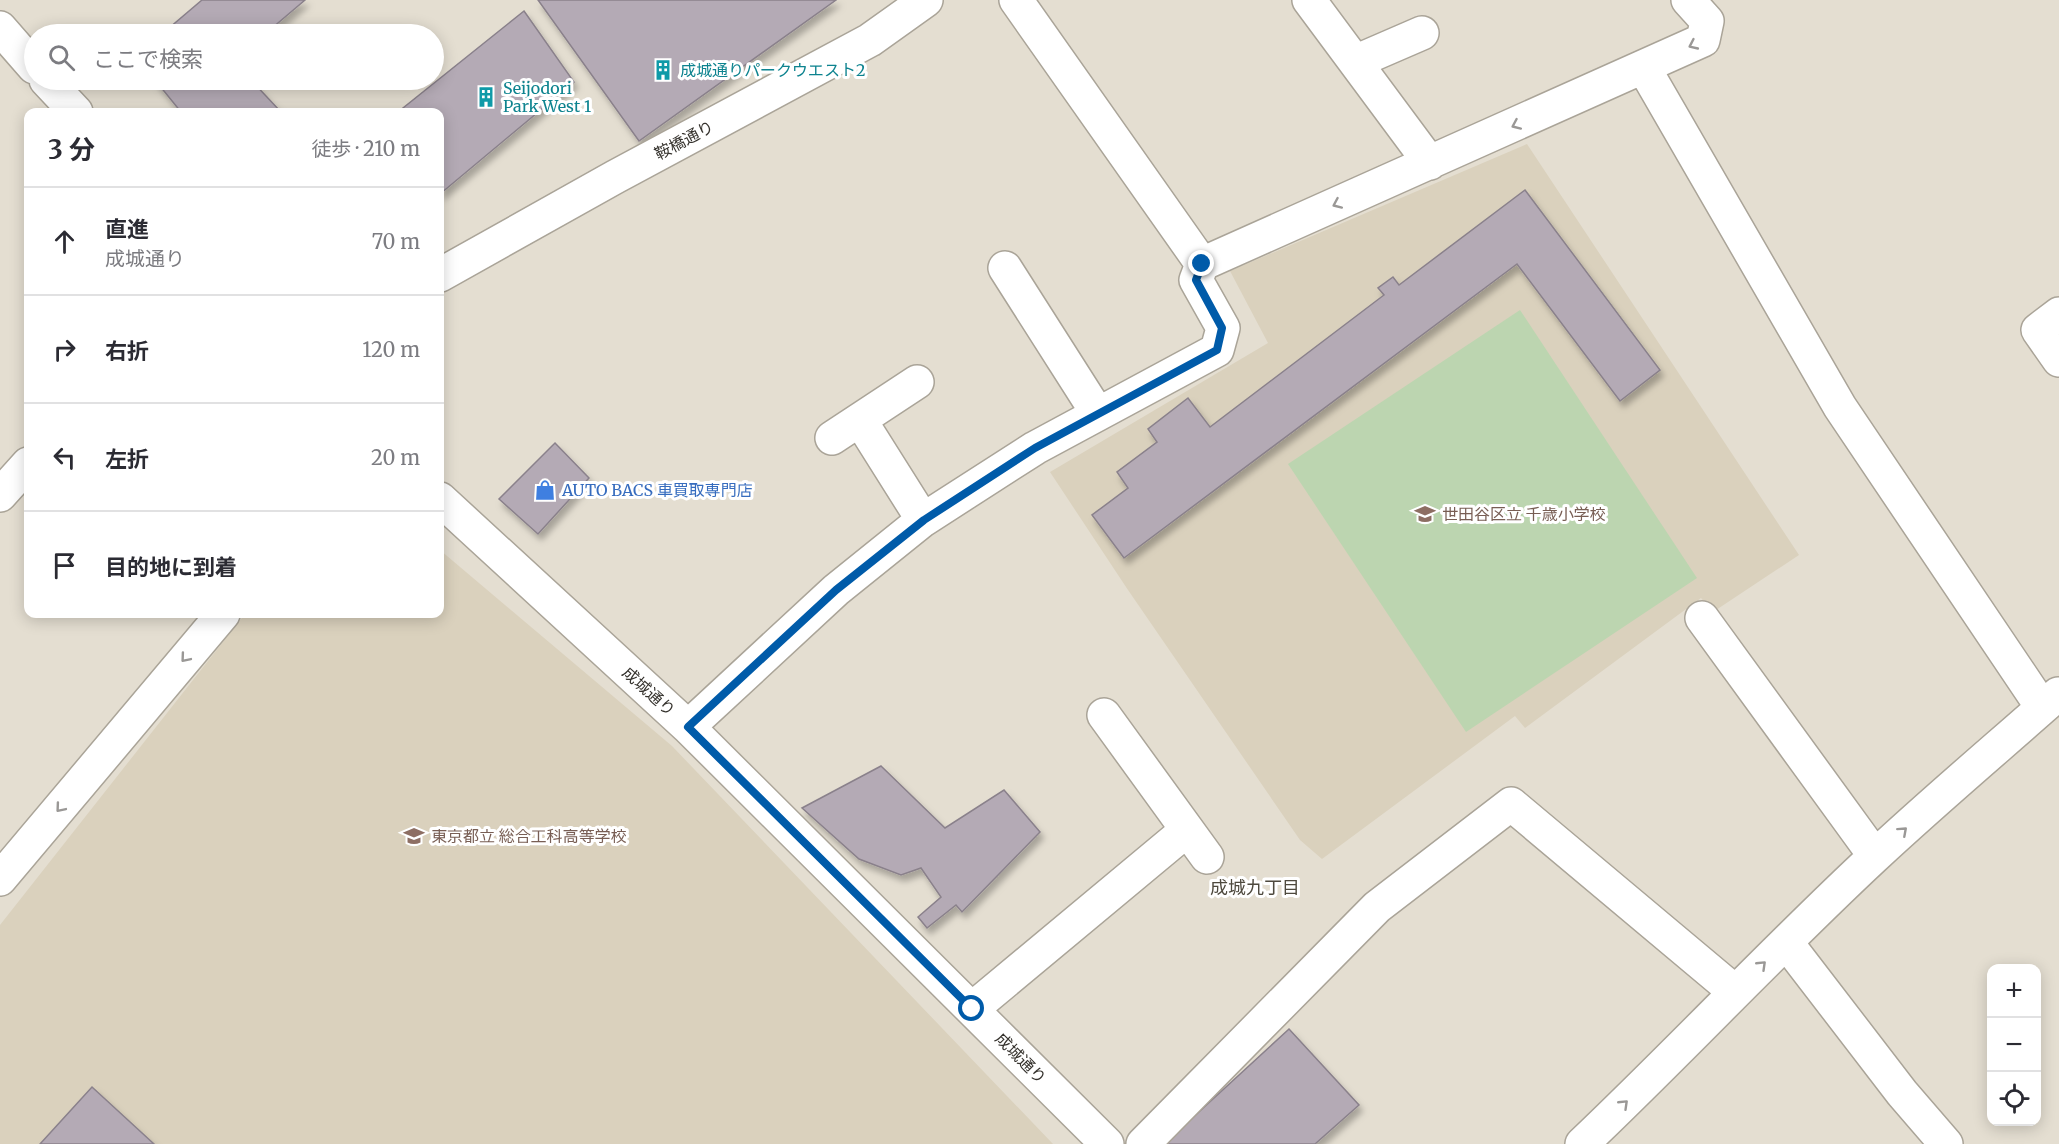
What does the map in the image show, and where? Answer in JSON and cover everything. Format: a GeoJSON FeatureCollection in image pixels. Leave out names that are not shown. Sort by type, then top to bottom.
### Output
{"type":"FeatureCollection","features":[{"type":"Feature","properties":{"kind":"street","name":"鞍橋通り"},"geometry":{"type":"LineString","coordinates":[[444,273],[615,177],[870,40],[926,0]]}},
{"type":"Feature","properties":{"kind":"street"},"geometry":{"type":"LineString","coordinates":[[1016,0],[1202,264]]}},
{"type":"Feature","properties":{"kind":"street"},"geometry":{"type":"LineString","coordinates":[[1309,0],[1430,163]]}},
{"type":"Feature","properties":{"kind":"street"},"geometry":{"type":"LineString","coordinates":[[688,727],[836,590],[924,520],[1035,448],[1217,350],[1222,328],[1196,280],[1202,264],[1703,40],[1707,21],[1688,0]]}},
{"type":"Feature","properties":{"kind":"street"},"geometry":{"type":"LineString","coordinates":[[0,28],[24,56]]}},
{"type":"Feature","properties":{"kind":"street"},"geometry":{"type":"LineString","coordinates":[[1355,62],[1422,33]]}},
{"type":"Feature","properties":{"kind":"street"},"geometry":{"type":"LineString","coordinates":[[1582,1144],[1734,991],[1875,856],[2051,700],[1840,407],[1644,68]]}},
{"type":"Feature","properties":{"kind":"street"},"geometry":{"type":"LineString","coordinates":[[55,90],[72,108]]}},
{"type":"Feature","properties":{"kind":"street"},"geometry":{"type":"LineString","coordinates":[[1005,268],[1098,414]]}},
{"type":"Feature","properties":{"kind":"street"},"geometry":{"type":"LineString","coordinates":[[2059,314],[2038,330],[2059,360]]}},
{"type":"Feature","properties":{"kind":"street"},"geometry":{"type":"LineString","coordinates":[[832,438],[917,382]]}},
{"type":"Feature","properties":{"kind":"street"},"geometry":{"type":"LineString","coordinates":[[860,420],[924,520]]}},
{"type":"Feature","properties":{"kind":"street"},"geometry":{"type":"LineString","coordinates":[[0,495],[24,468]]}},
{"type":"Feature","properties":{"kind":"street","name":"成城通り"},"geometry":{"type":"LineString","coordinates":[[444,503],[688,727],[1107,1144]]}},
{"type":"Feature","properties":{"kind":"street"},"geometry":{"type":"LineString","coordinates":[[0,879],[220,618]]}},
{"type":"Feature","properties":{"kind":"street"},"geometry":{"type":"LineString","coordinates":[[1702,618],[1875,856]]}},
{"type":"Feature","properties":{"kind":"street"},"geometry":{"type":"LineString","coordinates":[[1104,715],[1207,857]]}},
{"type":"Feature","properties":{"kind":"street"},"geometry":{"type":"LineString","coordinates":[[1143,1144],[1377,907],[1511,804],[1734,991]]}},
{"type":"Feature","properties":{"kind":"street"},"geometry":{"type":"LineString","coordinates":[[972,1009],[1187,830]]}},
{"type":"Feature","properties":{"kind":"street"},"geometry":{"type":"LineString","coordinates":[[1786,942],[1902,1093],[1946,1144]]}},
{"type":"Feature","properties":{"kind":"shaded area","name":"世田谷区立 千歳小学校"},"geometry":{"type":"Polygon","coordinates":[[[1527,144],[1799,555],[1713,612],[1701,598],[1525,728],[1515,716],[1322,859],[1300,840],[1050,472],[1268,343],[1230,271],[1527,144]]]}},
{"type":"Feature","properties":{"kind":"shaded area","name":"東京都立 総合工科高等学校"},"geometry":{"type":"Polygon","coordinates":[[[444,553],[672,746],[1053,1144],[0,1144],[0,925],[242,618],[444,618],[444,553]]]}},
{"type":"Feature","properties":{"kind":"green space"},"geometry":{"type":"Polygon","coordinates":[[[1520,310],[1697,578],[1466,732],[1288,464],[1520,310]]]}},
{"type":"Feature","properties":{"kind":"building"},"geometry":{"type":"Polygon","coordinates":[[[202,0],[305,0],[277,24],[174,24],[202,0]]]}},
{"type":"Feature","properties":{"kind":"building","name":"成城通りパークウエスト2"},"geometry":{"type":"Polygon","coordinates":[[[538,0],[836,0],[639,141],[538,0]]]}},
{"type":"Feature","properties":{"kind":"building","name":"Seijodori Park West 1"},"geometry":{"type":"Polygon","coordinates":[[[524,11],[574,82],[444,191],[444,108],[403,108],[425,90],[444,90],[444,75],[524,11]]]}},
{"type":"Feature","properties":{"kind":"building"},"geometry":{"type":"Polygon","coordinates":[[[163,90],[260,90],[277,108],[178,108],[163,90]]]}},
{"type":"Feature","properties":{"kind":"building"},"geometry":{"type":"Polygon","coordinates":[[[1525,190],[1660,370],[1620,401],[1517,264],[1124,558],[1092,515],[1128,488],[1117,472],[1157,442],[1148,429],[1188,398],[1210,427],[1384,295],[1378,288],[1393,277],[1399,285],[1525,190]]]}},
{"type":"Feature","properties":{"kind":"building"},"geometry":{"type":"Polygon","coordinates":[[[555,443],[589,478],[538,534],[499,499],[555,443]]]}},
{"type":"Feature","properties":{"kind":"building"},"geometry":{"type":"Polygon","coordinates":[[[881,766],[945,828],[1004,790],[1040,832],[962,912],[956,905],[927,928],[918,917],[941,897],[921,868],[901,875],[859,859],[802,808],[881,766]]]}},
{"type":"Feature","properties":{"kind":"building"},"geometry":{"type":"Polygon","coordinates":[[[1289,1029],[1359,1105],[1315,1144],[1164,1144],[1289,1029]]]}},
{"type":"Feature","properties":{"kind":"building"},"geometry":{"type":"Polygon","coordinates":[[[92,1087],[154,1144],[40,1144],[92,1087]]]}},
{"type":"Feature","properties":{"kind":"place","name":"成城通りパークウエスト2"},"geometry":{"type":"Point","coordinates":[663,70]}},
{"type":"Feature","properties":{"kind":"place","name":"Seijodori Park West 1"},"geometry":{"type":"Point","coordinates":[486,97]}},
{"type":"Feature","properties":{"kind":"place","name":"AUTO BACS 車買取専門店"},"geometry":{"type":"Point","coordinates":[545,490]}},
{"type":"Feature","properties":{"kind":"place","name":"世田谷区立 千歳小学校"},"geometry":{"type":"Point","coordinates":[1425,514]}},
{"type":"Feature","properties":{"kind":"place","name":"東京都立 総合工科高等学校"},"geometry":{"type":"Point","coordinates":[414,836]}},
{"type":"Feature","properties":{"kind":"district","name":"成城九丁目"},"geometry":{"type":"Point","coordinates":[1255,887]}},
{"type":"Feature","properties":{"kind":"route"},"geometry":{"type":"LineString","coordinates":[[972,1009],[688,727],[836,590],[924,520],[1035,448],[1217,350],[1222,328],[1196,280],[1202,264]]}}]}
